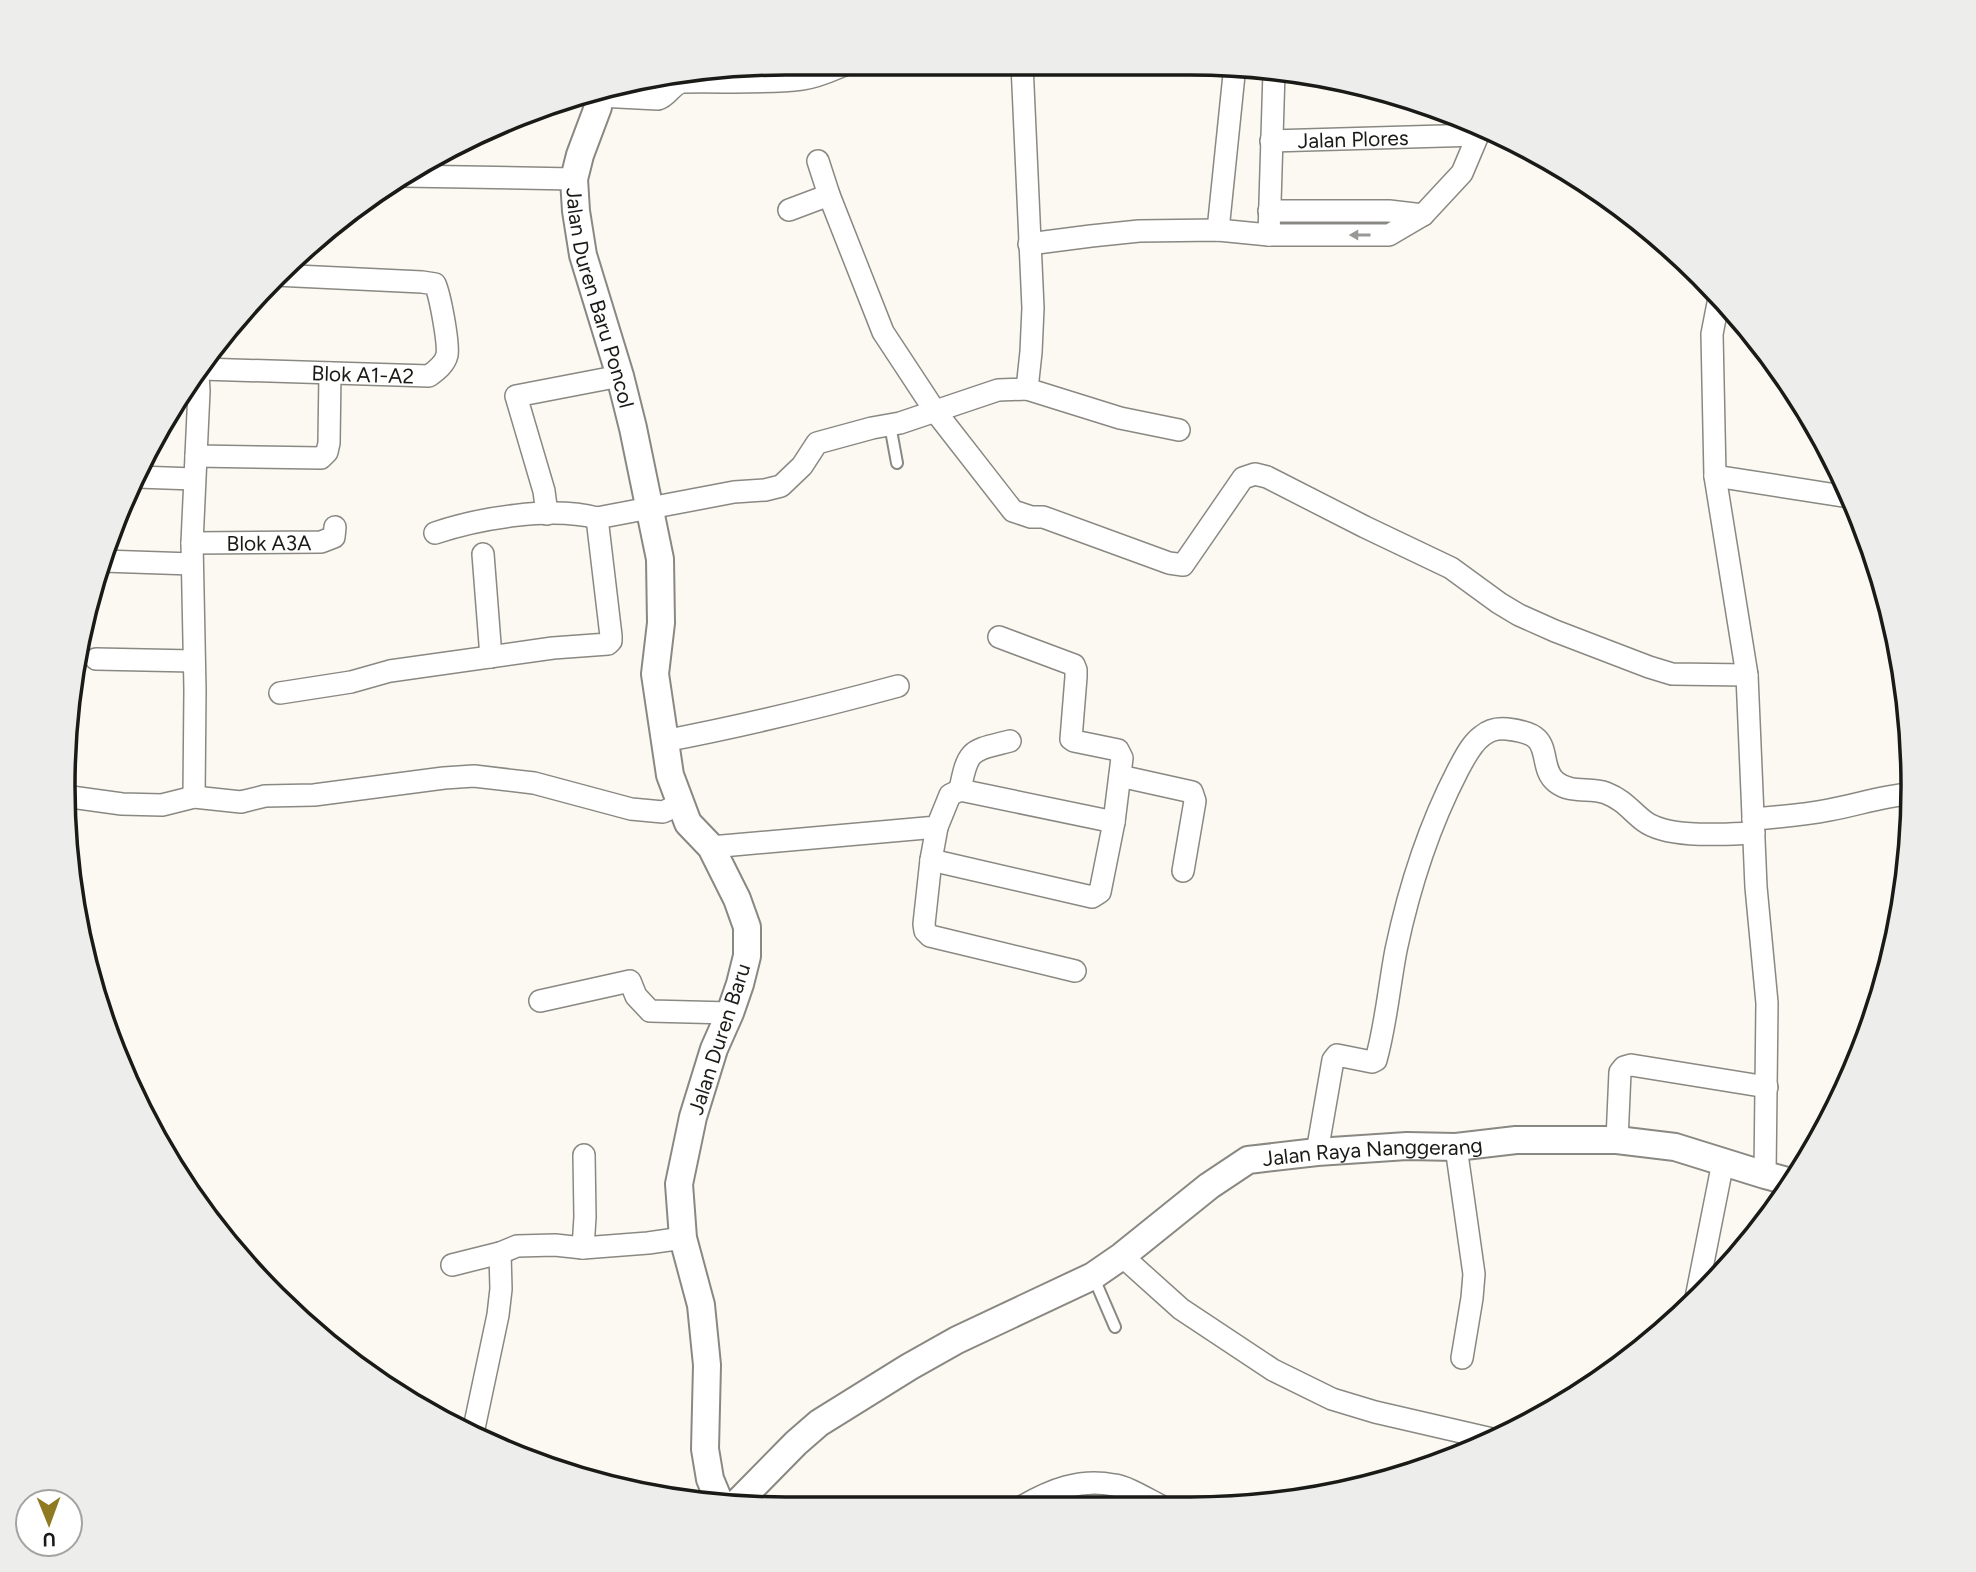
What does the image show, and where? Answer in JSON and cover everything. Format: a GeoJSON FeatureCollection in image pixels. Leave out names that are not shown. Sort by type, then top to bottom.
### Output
{"type":"FeatureCollection","features":[{"type":"Feature","properties":{"kind":"street"},"geometry":{"type":"LineString","coordinates":[[688,82],[769,81],[803,79],[818,75]]}},
{"type":"Feature","properties":{"kind":"street"},"geometry":{"type":"LineString","coordinates":[[1022,75],[1032,308],[1027,389]]}},
{"type":"Feature","properties":{"kind":"street"},"geometry":{"type":"LineString","coordinates":[[1218,230],[1234,77]]}},
{"type":"Feature","properties":{"kind":"street"},"geometry":{"type":"LineString","coordinates":[[1269,235],[1274,80]]}},
{"type":"Feature","properties":{"kind":"street"},"geometry":{"type":"LineString","coordinates":[[621,95],[658,99],[666,95],[675,84]]}},
{"type":"Feature","properties":{"kind":"street","name":"Jalan Duren Baru Poncol"},"geometry":{"type":"LineString","coordinates":[[598,100],[574,179],[576,211],[583,255],[620,376],[651,509]]}},
{"type":"Feature","properties":{"kind":"street","name":"Jalan Plores"},"geometry":{"type":"LineString","coordinates":[[1271,141],[1467,132]]}},
{"type":"Feature","properties":{"kind":"street"},"geometry":{"type":"LineString","coordinates":[[1029,244],[1139,231],[1218,230],[1269,235],[1389,235],[1423,215],[1462,173],[1477,136]]}},
{"type":"Feature","properties":{"kind":"street"},"geometry":{"type":"LineString","coordinates":[[818,161],[883,332],[935,411],[1013,511],[1031,517],[1043,517],[1174,565],[1183,565],[1243,478],[1255,474],[1267,477],[1451,568],[1499,603],[1555,631],[1672,674],[1747,675]]}},
{"type":"Feature","properties":{"kind":"street"},"geometry":{"type":"LineString","coordinates":[[421,176],[574,179]]}},
{"type":"Feature","properties":{"kind":"street"},"geometry":{"type":"LineString","coordinates":[[789,211],[829,195]]}},
{"type":"Feature","properties":{"kind":"street"},"geometry":{"type":"LineString","coordinates":[[1269,211],[1389,211],[1423,215]]}},
{"type":"Feature","properties":{"kind":"street","name":"Blok A1-A2"},"geometry":{"type":"LineString","coordinates":[[210,369],[429,376],[440,368],[447,355],[440,296],[435,284],[291,276]]}},
{"type":"Feature","properties":{"kind":"street"},"geometry":{"type":"LineString","coordinates":[[1717,309],[1712,334],[1715,476],[1747,675],[1756,887],[1768,1003],[1765,1175]]}},
{"type":"Feature","properties":{"kind":"street"},"geometry":{"type":"LineString","coordinates":[[196,456],[321,458],[327,453],[329,443],[330,373]]}},
{"type":"Feature","properties":{"kind":"street"},"geometry":{"type":"LineString","coordinates":[[547,514],[544,492],[516,396],[620,376]]}},
{"type":"Feature","properties":{"kind":"street"},"geometry":{"type":"LineString","coordinates":[[435,533],[476,521],[547,514],[578,514],[597,519],[734,492],[765,490],[780,486],[802,466],[817,443],[890,425],[998,390],[1027,389],[1120,418],[1179,430]]}},
{"type":"Feature","properties":{"kind":"street"},"geometry":{"type":"LineString","coordinates":[[194,392],[196,456],[192,554],[194,797]]}},
{"type":"Feature","properties":{"kind":"street"},"geometry":{"type":"LineString","coordinates":[[1715,476],[1838,495]]}},
{"type":"Feature","properties":{"kind":"street"},"geometry":{"type":"LineString","coordinates":[[146,477],[194,479]]}},
{"type":"Feature","properties":{"kind":"street","name":"Jalan Duren Baru"},"geometry":{"type":"LineString","coordinates":[[651,509],[660,559],[661,623],[655,674],[670,775],[688,823],[711,847],[737,899],[747,927],[747,956],[693,1117],[679,1184],[684,1238],[701,1305],[708,1365],[705,1449],[710,1479],[716,1493]]}},
{"type":"Feature","properties":{"kind":"street"},"geometry":{"type":"LineString","coordinates":[[279,693],[351,682],[390,671],[553,648],[603,646],[611,641],[597,519]]}},
{"type":"Feature","properties":{"kind":"street","name":"Blok A3A"},"geometry":{"type":"LineString","coordinates":[[192,554],[321,542],[334,537],[335,527]]}},
{"type":"Feature","properties":{"kind":"street"},"geometry":{"type":"LineString","coordinates":[[112,560],[192,554]]}},
{"type":"Feature","properties":{"kind":"street"},"geometry":{"type":"LineString","coordinates":[[483,554],[491,657]]}},
{"type":"Feature","properties":{"kind":"street"},"geometry":{"type":"LineString","coordinates":[[931,860],[1092,897],[1100,892],[1114,822],[1122,758],[1118,750],[1074,741],[1071,738],[1076,677],[1073,665],[999,637]]}},
{"type":"Feature","properties":{"kind":"street"},"geometry":{"type":"LineString","coordinates":[[96,659],[193,661]]}},
{"type":"Feature","properties":{"kind":"street"},"geometry":{"type":"LineString","coordinates":[[664,741],[817,708],[898,686]]}},
{"type":"Feature","properties":{"kind":"street"},"geometry":{"type":"LineString","coordinates":[[1317,1152],[1333,1060],[1337,1055],[1343,1055],[1373,1062],[1377,1060],[1396,948],[1420,860],[1446,792],[1465,756],[1481,736],[1501,729],[1526,733],[1536,738],[1547,771],[1555,782],[1575,791],[1602,791],[1634,810],[1645,822],[1664,830],[1698,834],[1753,826],[1901,795]]}},
{"type":"Feature","properties":{"kind":"street"},"geometry":{"type":"LineString","coordinates":[[960,790],[964,766],[969,757],[982,748],[1010,741]]}},
{"type":"Feature","properties":{"kind":"street"},"geometry":{"type":"LineString","coordinates":[[76,798],[122,804],[162,805],[194,797],[240,802],[265,796],[314,795],[474,776],[534,783],[631,809],[663,812],[680,804]]}},
{"type":"Feature","properties":{"kind":"street"},"geometry":{"type":"LineString","coordinates":[[1120,776],[1192,792],[1195,801],[1183,871]]}},
{"type":"Feature","properties":{"kind":"street"},"geometry":{"type":"LineString","coordinates":[[1074,971],[930,936],[925,931],[931,860],[937,827],[950,795],[960,790],[1114,822]]}},
{"type":"Feature","properties":{"kind":"street"},"geometry":{"type":"LineString","coordinates":[[711,847],[937,827]]}},
{"type":"Feature","properties":{"kind":"street"},"geometry":{"type":"LineString","coordinates":[[540,1001],[630,981],[636,996],[650,1011],[730,1013]]}},
{"type":"Feature","properties":{"kind":"street"},"geometry":{"type":"LineString","coordinates":[[1617,1140],[1620,1072],[1624,1067],[1631,1065],[1767,1087]]}},
{"type":"Feature","properties":{"kind":"street","name":"Jalan Raya Nanggerang"},"geometry":{"type":"LineString","coordinates":[[745,1495],[819,1423],[957,1340],[1093,1276],[1209,1186],[1248,1160],[1317,1152],[1406,1146],[1456,1147],[1516,1140],[1617,1140],[1675,1147],[1782,1180]]}},
{"type":"Feature","properties":{"kind":"street"},"geometry":{"type":"LineString","coordinates":[[1456,1147],[1474,1273],[1462,1358]]}},
{"type":"Feature","properties":{"kind":"street"},"geometry":{"type":"LineString","coordinates":[[583,1248],[584,1155]]}},
{"type":"Feature","properties":{"kind":"street"},"geometry":{"type":"LineString","coordinates":[[1699,1282],[1723,1162]]}},
{"type":"Feature","properties":{"kind":"street"},"geometry":{"type":"LineString","coordinates":[[453,1265],[517,1246],[555,1245],[583,1248],[684,1238]]}},
{"type":"Feature","properties":{"kind":"street"},"geometry":{"type":"LineString","coordinates":[[475,1424],[498,1315],[501,1289],[500,1253]]}},
{"type":"Feature","properties":{"kind":"street"},"geometry":{"type":"LineString","coordinates":[[1122,1256],[1181,1309],[1273,1370],[1332,1399],[1375,1412],[1477,1436]]}},
{"type":"Feature","properties":{"kind":"street"},"geometry":{"type":"LineString","coordinates":[[1041,1497],[1065,1486],[1080,1483],[1115,1485],[1141,1497]]}},
{"type":"Feature","properties":{"kind":"lane"},"geometry":{"type":"LineString","coordinates":[[890,425],[897,463]]}},
{"type":"Feature","properties":{"kind":"lane"},"geometry":{"type":"LineString","coordinates":[[1093,1276],[1115,1327]]}}]}
